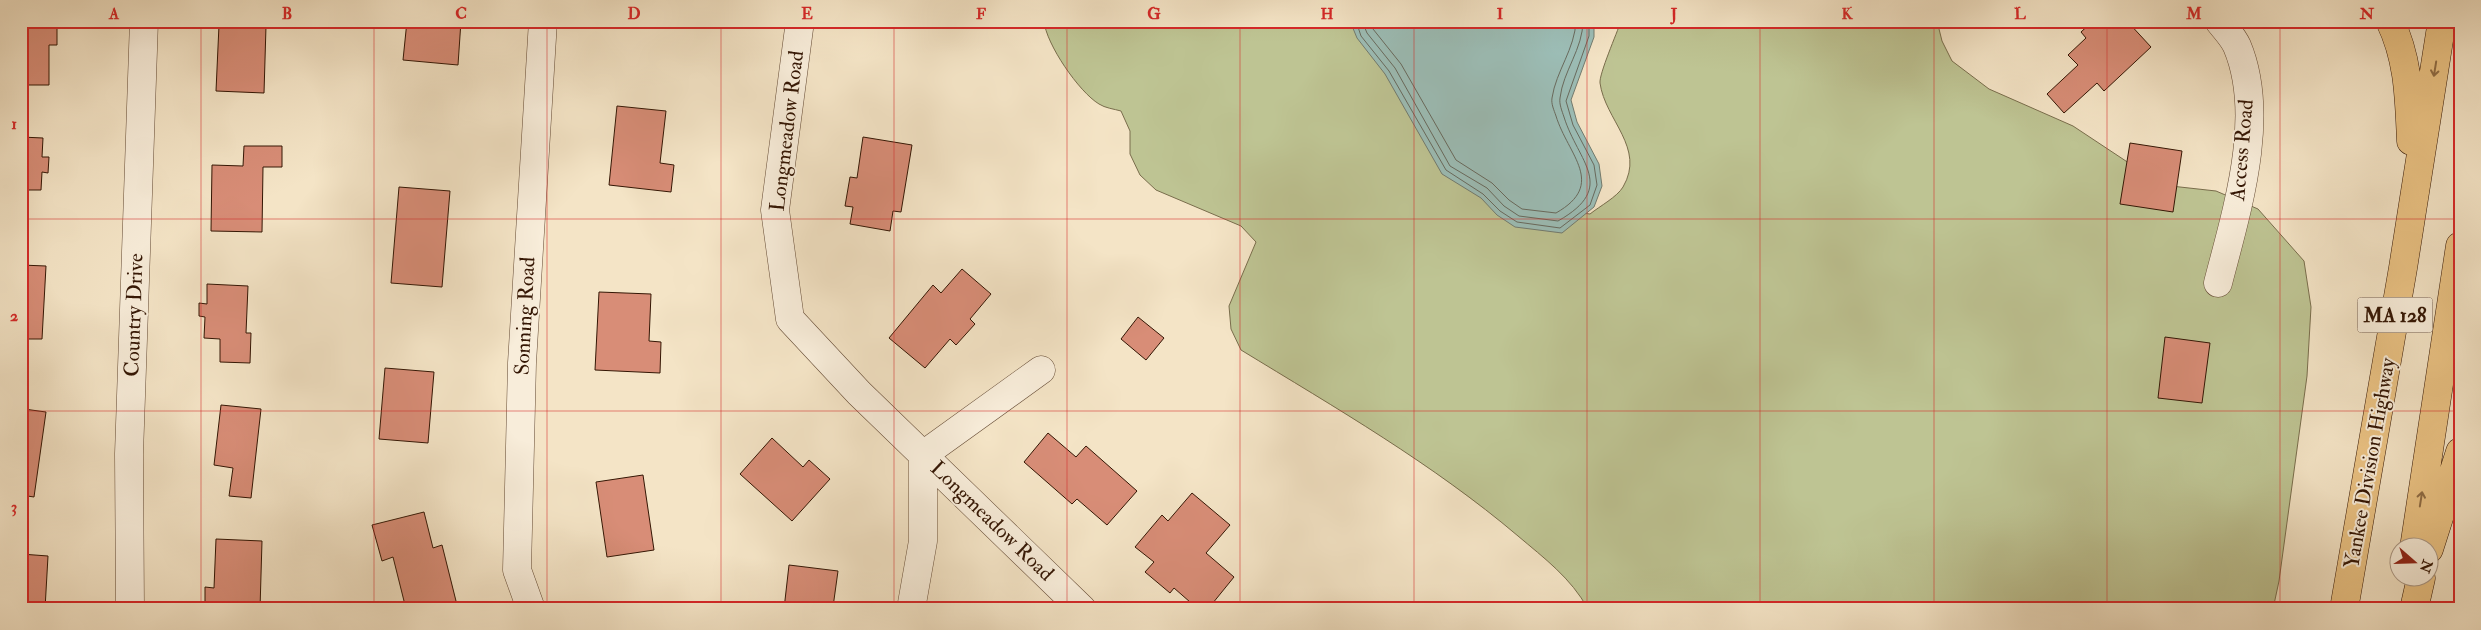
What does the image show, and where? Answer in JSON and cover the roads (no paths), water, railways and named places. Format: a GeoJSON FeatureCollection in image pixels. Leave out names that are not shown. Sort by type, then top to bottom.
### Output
{"type":"FeatureCollection","features":[{"type":"Feature","properties":{"kind":"highway"},"geometry":{"type":"LineString","coordinates":[[2390,21],[2403,53],[2409,90],[2411,146],[2404,268]]}},
{"type":"Feature","properties":{"kind":"highway","name":"Yankee Division Highway"},"geometry":{"type":"LineString","coordinates":[[2344,609],[2404,268],[2442,21]]}},
{"type":"Feature","properties":{"kind":"highway","name":"MA 128"},"geometry":{"type":"LineString","coordinates":[[2416,538],[2460,246]]}},
{"type":"Feature","properties":{"kind":"highway"},"geometry":{"type":"LineString","coordinates":[[2432,538],[2460,452]]}},
{"type":"Feature","properties":{"kind":"highway"},"geometry":{"type":"LineString","coordinates":[[2404,609],[2407,588]]}},
{"type":"Feature","properties":{"kind":"highway"},"geometry":{"type":"LineString","coordinates":[[2414,609],[2419,588]]}},
{"type":"Feature","properties":{"kind":"street","name":"Country Drive"},"geometry":{"type":"LineString","coordinates":[[130,609],[129,454],[144,21]]}},
{"type":"Feature","properties":{"kind":"street","name":"Sonning Road"},"geometry":{"type":"LineString","coordinates":[[531,609],[517,570],[522,364],[543,21]]}},
{"type":"Feature","properties":{"kind":"street","name":"Longmeadow Road"},"geometry":{"type":"LineString","coordinates":[[800,21],[775,210],[790,319],[859,393],[1082,609]]}},
{"type":"Feature","properties":{"kind":"street","name":"Access Road"},"geometry":{"type":"LineString","coordinates":[[2218,283],[2241,192],[2248,126],[2248,84],[2237,45],[2219,21]]}},
{"type":"Feature","properties":{"kind":"street"},"geometry":{"type":"LineString","coordinates":[[923,455],[1041,370]]}},
{"type":"Feature","properties":{"kind":"street","name":"Longmeadow Road"},"geometry":{"type":"LineString","coordinates":[[911,609],[923,541],[923,455]]}},
{"type":"Feature","properties":{"kind":"water"},"geometry":{"type":"Polygon","coordinates":[[[1350,21],[1594,21],[1594,37],[1571,100],[1577,122],[1599,164],[1602,186],[1594,207],[1562,233],[1515,227],[1497,215],[1481,198],[1442,174],[1385,74],[1357,38],[1350,21]]]}}]}
